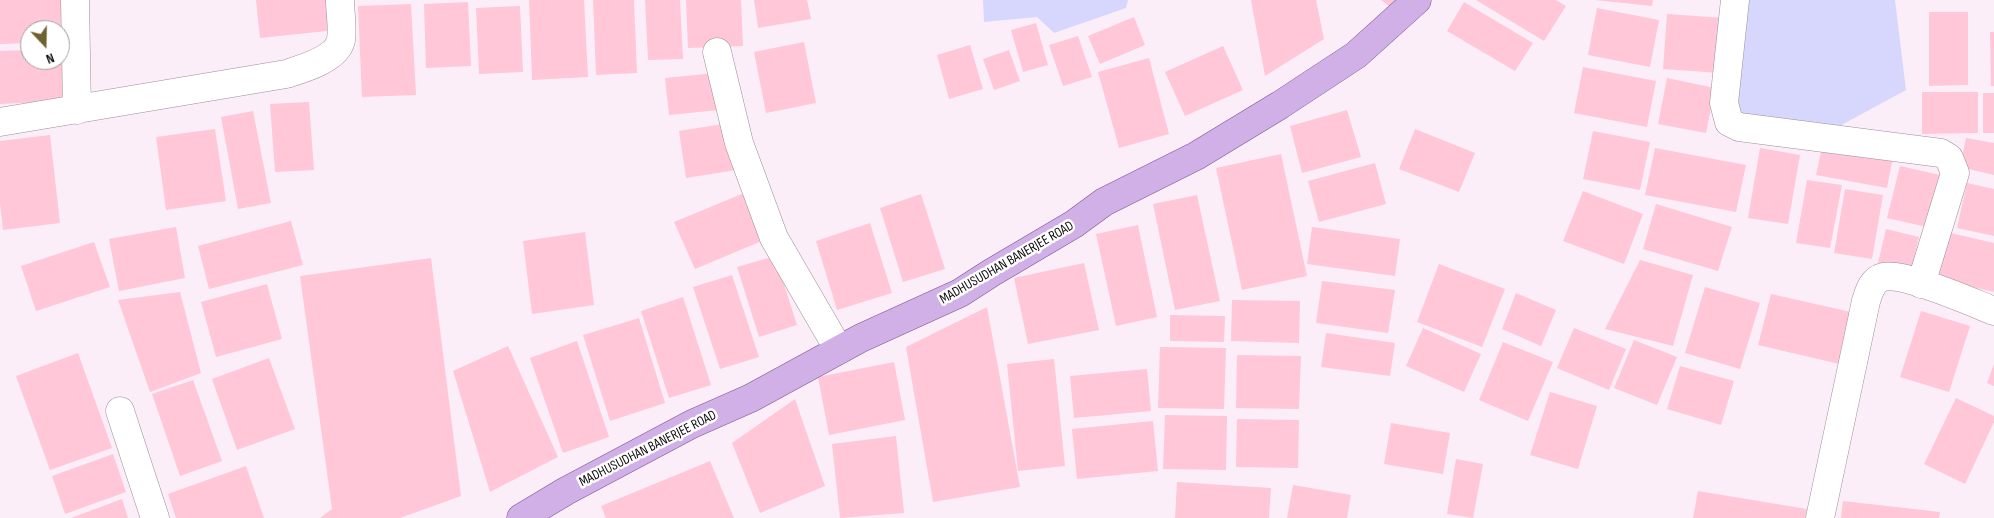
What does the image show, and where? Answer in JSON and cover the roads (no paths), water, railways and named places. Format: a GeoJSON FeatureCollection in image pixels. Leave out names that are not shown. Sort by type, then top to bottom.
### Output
{"type":"FeatureCollection","features":[{"type":"Feature","properties":{"kind":"main road","name":"MADHUSUDHAN BANERJEE ROAD"},"geometry":{"type":"LineString","coordinates":[[521,518],[566,491],[692,424],[751,398],[861,338],[960,293],[1074,224],[1104,202],[1196,156],[1280,105],[1356,55],[1417,0]]}},
{"type":"Feature","properties":{"kind":"street"},"geometry":{"type":"LineString","coordinates":[[76,0],[77,110]]}},
{"type":"Feature","properties":{"kind":"street"},"geometry":{"type":"LineString","coordinates":[[0,122],[286,74],[307,67],[330,56],[341,41],[340,0]]}},
{"type":"Feature","properties":{"kind":"street"},"geometry":{"type":"LineString","coordinates":[[1735,0],[1724,103],[1729,122],[1739,127],[1941,153],[1950,158],[1955,173],[1921,284]]}},
{"type":"Feature","properties":{"kind":"street"},"geometry":{"type":"LineString","coordinates":[[717,52],[739,143],[774,238],[839,350]]}},
{"type":"Feature","properties":{"kind":"street"},"geometry":{"type":"LineString","coordinates":[[1820,518],[1866,301],[1871,286],[1882,277],[1905,278],[1994,311]]}},
{"type":"Feature","properties":{"kind":"street"},"geometry":{"type":"LineString","coordinates":[[120,411],[155,518]]}},
{"type":"Feature","properties":{"kind":"water"},"geometry":{"type":"Polygon","coordinates":[[[983,0],[1128,0],[1126,8],[1054,33],[1037,17],[984,22],[983,0]]]}},
{"type":"Feature","properties":{"kind":"water"},"geometry":{"type":"Polygon","coordinates":[[[1733,0],[1895,0],[1906,90],[1825,134],[1728,115],[1733,0]]]}}]}
